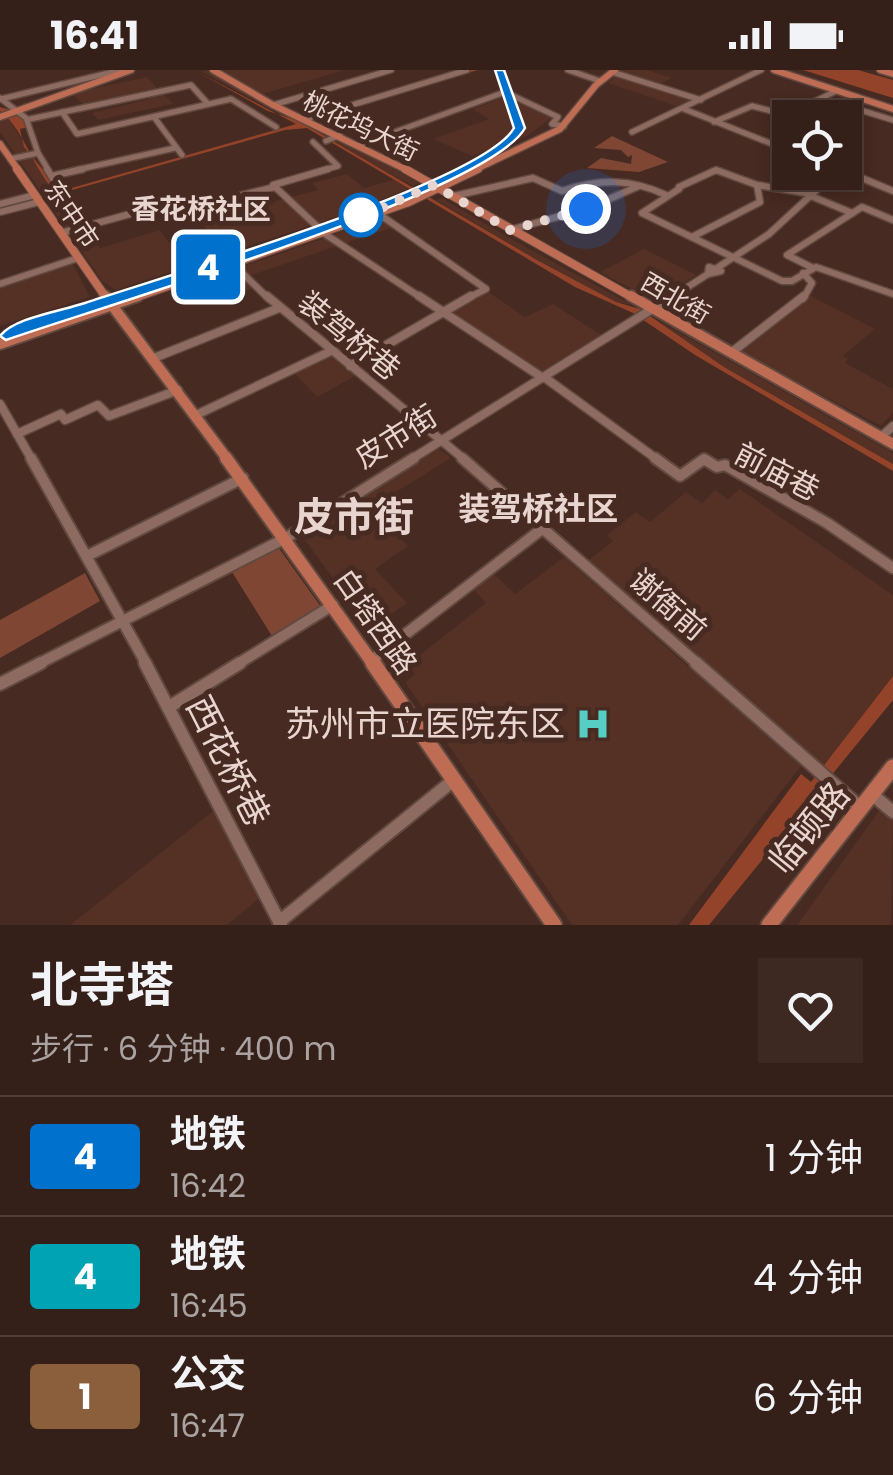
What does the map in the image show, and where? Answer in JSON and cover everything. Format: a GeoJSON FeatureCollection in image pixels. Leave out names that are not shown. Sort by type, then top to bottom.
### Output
{"type":"FeatureCollection","features":[{"type":"Feature","properties":{"kind":"main road"},"geometry":{"type":"LineString","coordinates":[[1,116],[131,70]]}},
{"type":"Feature","properties":{"kind":"main road","name":"桃花坞大街"},"geometry":{"type":"LineString","coordinates":[[213,70],[273,106],[307,119],[332,138],[359,145],[427,191]]}},
{"type":"Feature","properties":{"kind":"main road"},"geometry":{"type":"LineString","coordinates":[[774,70],[893,109]]}},
{"type":"Feature","properties":{"kind":"main road"},"geometry":{"type":"LineString","coordinates":[[880,70],[893,71]]}},
{"type":"Feature","properties":{"kind":"main road"},"geometry":{"type":"LineString","coordinates":[[0,341],[379,214],[562,126],[598,80],[612,71]]}},
{"type":"Feature","properties":{"kind":"main road","name":"东中市"},"geometry":{"type":"LineString","coordinates":[[0,144],[112,302]]}},
{"type":"Feature","properties":{"kind":"main road"},"geometry":{"type":"LineString","coordinates":[[112,302],[234,264],[427,191]]}},
{"type":"Feature","properties":{"kind":"main road","name":"西北街"},"geometry":{"type":"LineString","coordinates":[[427,191],[454,196],[647,313],[732,352],[893,444]]}},
{"type":"Feature","properties":{"kind":"main road","name":"白塔西路"},"geometry":{"type":"LineString","coordinates":[[112,302],[286,538],[554,925]]}},
{"type":"Feature","properties":{"kind":"main road","name":"临顿路"},"geometry":{"type":"LineString","coordinates":[[769,925],[893,768]]}},
{"type":"Feature","properties":{"kind":"street"},"geometry":{"type":"LineString","coordinates":[[1,98],[121,70]]}},
{"type":"Feature","properties":{"kind":"street"},"geometry":{"type":"LineString","coordinates":[[273,106],[390,70]]}},
{"type":"Feature","properties":{"kind":"street"},"geometry":{"type":"LineString","coordinates":[[307,119],[467,70]]}},
{"type":"Feature","properties":{"kind":"street"},"geometry":{"type":"LineString","coordinates":[[568,70],[598,80]]}},
{"type":"Feature","properties":{"kind":"street"},"geometry":{"type":"LineString","coordinates":[[632,132],[761,70]]}},
{"type":"Feature","properties":{"kind":"street"},"geometry":{"type":"LineString","coordinates":[[612,71],[702,100]]}},
{"type":"Feature","properties":{"kind":"street"},"geometry":{"type":"LineString","coordinates":[[30,120],[190,85],[208,104]]}},
{"type":"Feature","properties":{"kind":"street"},"geometry":{"type":"LineString","coordinates":[[817,100],[836,91]]}},
{"type":"Feature","properties":{"kind":"street"},"geometry":{"type":"LineString","coordinates":[[359,145],[505,92],[558,117],[552,124],[562,126]]}},
{"type":"Feature","properties":{"kind":"street"},"geometry":{"type":"LineString","coordinates":[[1,98],[30,120],[34,154],[59,188]]}},
{"type":"Feature","properties":{"kind":"street"},"geometry":{"type":"LineString","coordinates":[[62,112],[76,134],[231,99],[248,110],[254,109],[276,127]]}},
{"type":"Feature","properties":{"kind":"street"},"geometry":{"type":"LineString","coordinates":[[714,122],[752,106],[772,110]]}},
{"type":"Feature","properties":{"kind":"street"},"geometry":{"type":"LineString","coordinates":[[684,109],[772,144]]}},
{"type":"Feature","properties":{"kind":"street"},"geometry":{"type":"LineString","coordinates":[[862,111],[893,120]]}},
{"type":"Feature","properties":{"kind":"street"},"geometry":{"type":"LineString","coordinates":[[154,117],[182,155]]}},
{"type":"Feature","properties":{"kind":"street"},"geometry":{"type":"LineString","coordinates":[[194,208],[338,166],[313,142]]}},
{"type":"Feature","properties":{"kind":"street"},"geometry":{"type":"LineString","coordinates":[[52,176],[175,148]]}},
{"type":"Feature","properties":{"kind":"street"},"geometry":{"type":"LineString","coordinates":[[0,164],[34,154]]}},
{"type":"Feature","properties":{"kind":"street"},"geometry":{"type":"LineString","coordinates":[[811,267],[782,281],[642,212],[716,170],[757,185],[812,195],[852,214]]}},
{"type":"Feature","properties":{"kind":"street"},"geometry":{"type":"LineString","coordinates":[[454,196],[533,178],[562,192],[595,180],[642,184],[666,195]]}},
{"type":"Feature","properties":{"kind":"street"},"geometry":{"type":"LineString","coordinates":[[862,178],[893,191]]}},
{"type":"Feature","properties":{"kind":"street"},"geometry":{"type":"LineString","coordinates":[[510,230],[586,209],[642,184]]}},
{"type":"Feature","properties":{"kind":"street"},"geometry":{"type":"LineString","coordinates":[[692,238],[760,202],[757,185]]}},
{"type":"Feature","properties":{"kind":"street"},"geometry":{"type":"LineString","coordinates":[[275,187],[323,232],[544,378]]}},
{"type":"Feature","properties":{"kind":"street"},"geometry":{"type":"LineString","coordinates":[[708,274],[720,274],[717,268],[769,234],[817,190]]}},
{"type":"Feature","properties":{"kind":"street"},"geometry":{"type":"LineString","coordinates":[[61,233],[188,198]]}},
{"type":"Feature","properties":{"kind":"street"},"geometry":{"type":"LineString","coordinates":[[0,208],[37,199]]}},
{"type":"Feature","properties":{"kind":"street"},"geometry":{"type":"LineString","coordinates":[[893,220],[862,207],[786,254],[811,267],[893,294]]}},
{"type":"Feature","properties":{"kind":"street"},"geometry":{"type":"LineString","coordinates":[[350,366],[440,311],[486,289],[379,214]]}},
{"type":"Feature","properties":{"kind":"street"},"geometry":{"type":"LineString","coordinates":[[0,284],[78,258]]}},
{"type":"Feature","properties":{"kind":"street","name":"装驾桥巷"},"geometry":{"type":"LineString","coordinates":[[234,264],[278,308],[440,438]]}},
{"type":"Feature","properties":{"kind":"street","name":"皮市街"},"geometry":{"type":"LineString","coordinates":[[0,684],[286,538],[440,438],[544,378],[708,274]]}},
{"type":"Feature","properties":{"kind":"street"},"geometry":{"type":"LineString","coordinates":[[732,352],[800,303],[812,283],[802,274]]}},
{"type":"Feature","properties":{"kind":"street"},"geometry":{"type":"LineString","coordinates":[[154,358],[278,308]]}},
{"type":"Feature","properties":{"kind":"street"},"geometry":{"type":"LineString","coordinates":[[196,415],[331,351]]}},
{"type":"Feature","properties":{"kind":"street","name":"前庙巷"},"geometry":{"type":"LineString","coordinates":[[544,378],[680,476],[704,459],[717,466],[725,465],[827,523],[893,568]]}},
{"type":"Feature","properties":{"kind":"street"},"geometry":{"type":"LineString","coordinates":[[18,434],[61,414],[65,420],[98,405],[109,416],[178,390]]}},
{"type":"Feature","properties":{"kind":"street","name":"西花桥巷"},"geometry":{"type":"LineString","coordinates":[[0,404],[124,622],[280,924]]}},
{"type":"Feature","properties":{"kind":"street"},"geometry":{"type":"LineString","coordinates":[[880,437],[893,426]]}},
{"type":"Feature","properties":{"kind":"street","name":"谢衙前"},"geometry":{"type":"LineString","coordinates":[[440,438],[834,785],[893,812]]}},
{"type":"Feature","properties":{"kind":"street"},"geometry":{"type":"LineString","coordinates":[[87,556],[242,478]]}},
{"type":"Feature","properties":{"kind":"street"},"geometry":{"type":"LineString","coordinates":[[372,660],[542,529]]}},
{"type":"Feature","properties":{"kind":"street"},"geometry":{"type":"LineString","coordinates":[[169,707],[333,605]]}},
{"type":"Feature","properties":{"kind":"street"},"geometry":{"type":"LineString","coordinates":[[280,924],[455,779]]}},
{"type":"Feature","properties":{"kind":"shaded area"},"geometry":{"type":"Polygon","coordinates":[[[194,70],[277,114],[268,111],[194,70]]]}},
{"type":"Feature","properties":{"kind":"shaded area"},"geometry":{"type":"Polygon","coordinates":[[[210,70],[419,183],[413,186],[200,71],[210,70]]]}},
{"type":"Feature","properties":{"kind":"shaded area"},"geometry":{"type":"Polygon","coordinates":[[[216,70],[345,70],[259,95],[216,70]]]}},
{"type":"Feature","properties":{"kind":"shaded area"},"geometry":{"type":"Polygon","coordinates":[[[478,70],[302,123],[537,260],[616,302],[640,309],[724,367],[893,464],[893,471],[695,355],[633,313],[575,287],[307,128],[285,130],[58,194],[32,156],[61,191],[296,124],[277,114],[299,121],[478,70]]]}},
{"type":"Feature","properties":{"kind":"shaded area"},"geometry":{"type":"Polygon","coordinates":[[[623,70],[647,70],[672,78],[654,87],[691,100],[676,106],[608,83],[623,70]]]}},
{"type":"Feature","properties":{"kind":"shaded area"},"geometry":{"type":"Polygon","coordinates":[[[803,70],[858,70],[893,80],[893,98],[803,70]]]}},
{"type":"Feature","properties":{"kind":"shaded area"},"geometry":{"type":"Polygon","coordinates":[[[147,77],[173,104],[98,120],[92,113],[149,99],[143,94],[85,106],[72,93],[147,77]]]}},
{"type":"Feature","properties":{"kind":"shaded area"},"geometry":{"type":"Polygon","coordinates":[[[505,97],[517,97],[557,114],[527,136],[472,156],[433,139],[489,119],[472,109],[505,97]]]}},
{"type":"Feature","properties":{"kind":"shaded area"},"geometry":{"type":"Polygon","coordinates":[[[0,107],[22,114],[28,127],[20,129],[22,138],[0,107]]]}},
{"type":"Feature","properties":{"kind":"shaded area"},"geometry":{"type":"Polygon","coordinates":[[[8,118],[88,240],[94,239],[100,248],[160,230],[169,243],[207,231],[201,220],[318,190],[312,183],[347,174],[364,188],[396,179],[410,188],[354,211],[116,290],[102,281],[0,132],[0,120],[8,118]]]}},
{"type":"Feature","properties":{"kind":"shaded area"},"geometry":{"type":"Polygon","coordinates":[[[612,136],[668,162],[639,172],[587,168],[601,158],[631,164],[632,155],[628,157],[621,150],[594,148],[612,136]]]}},
{"type":"Feature","properties":{"kind":"shaded area"},"geometry":{"type":"Polygon","coordinates":[[[442,198],[632,305],[616,302],[537,260],[436,200],[442,198]]]}},
{"type":"Feature","properties":{"kind":"shaded area"},"geometry":{"type":"Polygon","coordinates":[[[381,218],[393,227],[246,277],[255,287],[207,304],[196,290],[190,292],[185,287],[381,218]]]}},
{"type":"Feature","properties":{"kind":"shaded area"},"geometry":{"type":"Polygon","coordinates":[[[644,249],[696,275],[656,302],[600,272],[644,249]]]}},
{"type":"Feature","properties":{"kind":"shaded area"},"geometry":{"type":"Polygon","coordinates":[[[72,262],[90,297],[0,326],[0,285],[72,262]]]}},
{"type":"Feature","properties":{"kind":"shaded area"},"geometry":{"type":"Polygon","coordinates":[[[487,291],[525,317],[553,304],[601,335],[537,374],[449,309],[487,291]]]}},
{"type":"Feature","properties":{"kind":"shaded area"},"geometry":{"type":"Polygon","coordinates":[[[803,292],[875,329],[843,356],[848,359],[845,363],[893,389],[893,413],[881,426],[736,350],[803,292]]]}},
{"type":"Feature","properties":{"kind":"shaded area"},"geometry":{"type":"Polygon","coordinates":[[[655,319],[893,453],[893,464],[724,367],[655,319]]]}},
{"type":"Feature","properties":{"kind":"shaded area"},"geometry":{"type":"Polygon","coordinates":[[[330,354],[357,375],[317,397],[293,372],[330,354]]]}},
{"type":"Feature","properties":{"kind":"shaded area"},"geometry":{"type":"Polygon","coordinates":[[[435,445],[451,458],[370,508],[408,546],[375,569],[407,603],[370,630],[300,533],[435,445]]]}},
{"type":"Feature","properties":{"kind":"shaded area"},"geometry":{"type":"Polygon","coordinates":[[[740,489],[893,595],[893,676],[821,769],[584,564],[613,541],[607,535],[636,512],[650,522],[686,492],[702,503],[715,490],[728,499],[740,489]]]}},
{"type":"Feature","properties":{"kind":"shaded area"},"geometry":{"type":"Polygon","coordinates":[[[278,547],[324,611],[275,641],[232,572],[278,547]]]}},
{"type":"Feature","properties":{"kind":"shaded area","name":"苏州市立医院东区"},"geometry":{"type":"Polygon","coordinates":[[[564,557],[801,766],[678,925],[572,925],[405,682],[415,674],[407,665],[486,603],[470,586],[491,571],[515,594],[564,557]]]}},
{"type":"Feature","properties":{"kind":"shaded area"},"geometry":{"type":"Polygon","coordinates":[[[85,573],[100,601],[0,658],[0,620],[85,573]]]}},
{"type":"Feature","properties":{"kind":"shaded area"},"geometry":{"type":"Polygon","coordinates":[[[893,676],[893,700],[709,925],[689,925],[801,774],[811,782],[893,676]]]}},
{"type":"Feature","properties":{"kind":"shaded area"},"geometry":{"type":"Polygon","coordinates":[[[217,808],[262,896],[227,925],[70,925],[217,808]]]}},
{"type":"Feature","properties":{"kind":"shaded area"},"geometry":{"type":"Polygon","coordinates":[[[881,808],[893,818],[891,925],[797,925],[881,808]]]}},
{"type":"Feature","properties":{"kind":"metro line","name":"4"},"geometry":{"type":"LineString","coordinates":[[0,336],[373,211],[489,156],[512,142],[520,128],[500,70]]}},
{"type":"Feature","properties":{"kind":"place","name":"苏州市立医院东区"},"geometry":{"type":"Point","coordinates":[593,724]}},
{"type":"Feature","properties":{"kind":"district","name":"香花桥社区"},"geometry":{"type":"Point","coordinates":[201,209]}},
{"type":"Feature","properties":{"kind":"district","name":"装驾桥社区"},"geometry":{"type":"Point","coordinates":[538,509]}},
{"type":"Feature","properties":{"kind":"district","name":"皮市街"},"geometry":{"type":"Point","coordinates":[354,517]}},
{"type":"Feature","properties":{"kind":"route"},"geometry":{"type":"LineString","coordinates":[[361,215],[356,219],[434,185],[510,230],[558,213],[586,209]]}}]}
